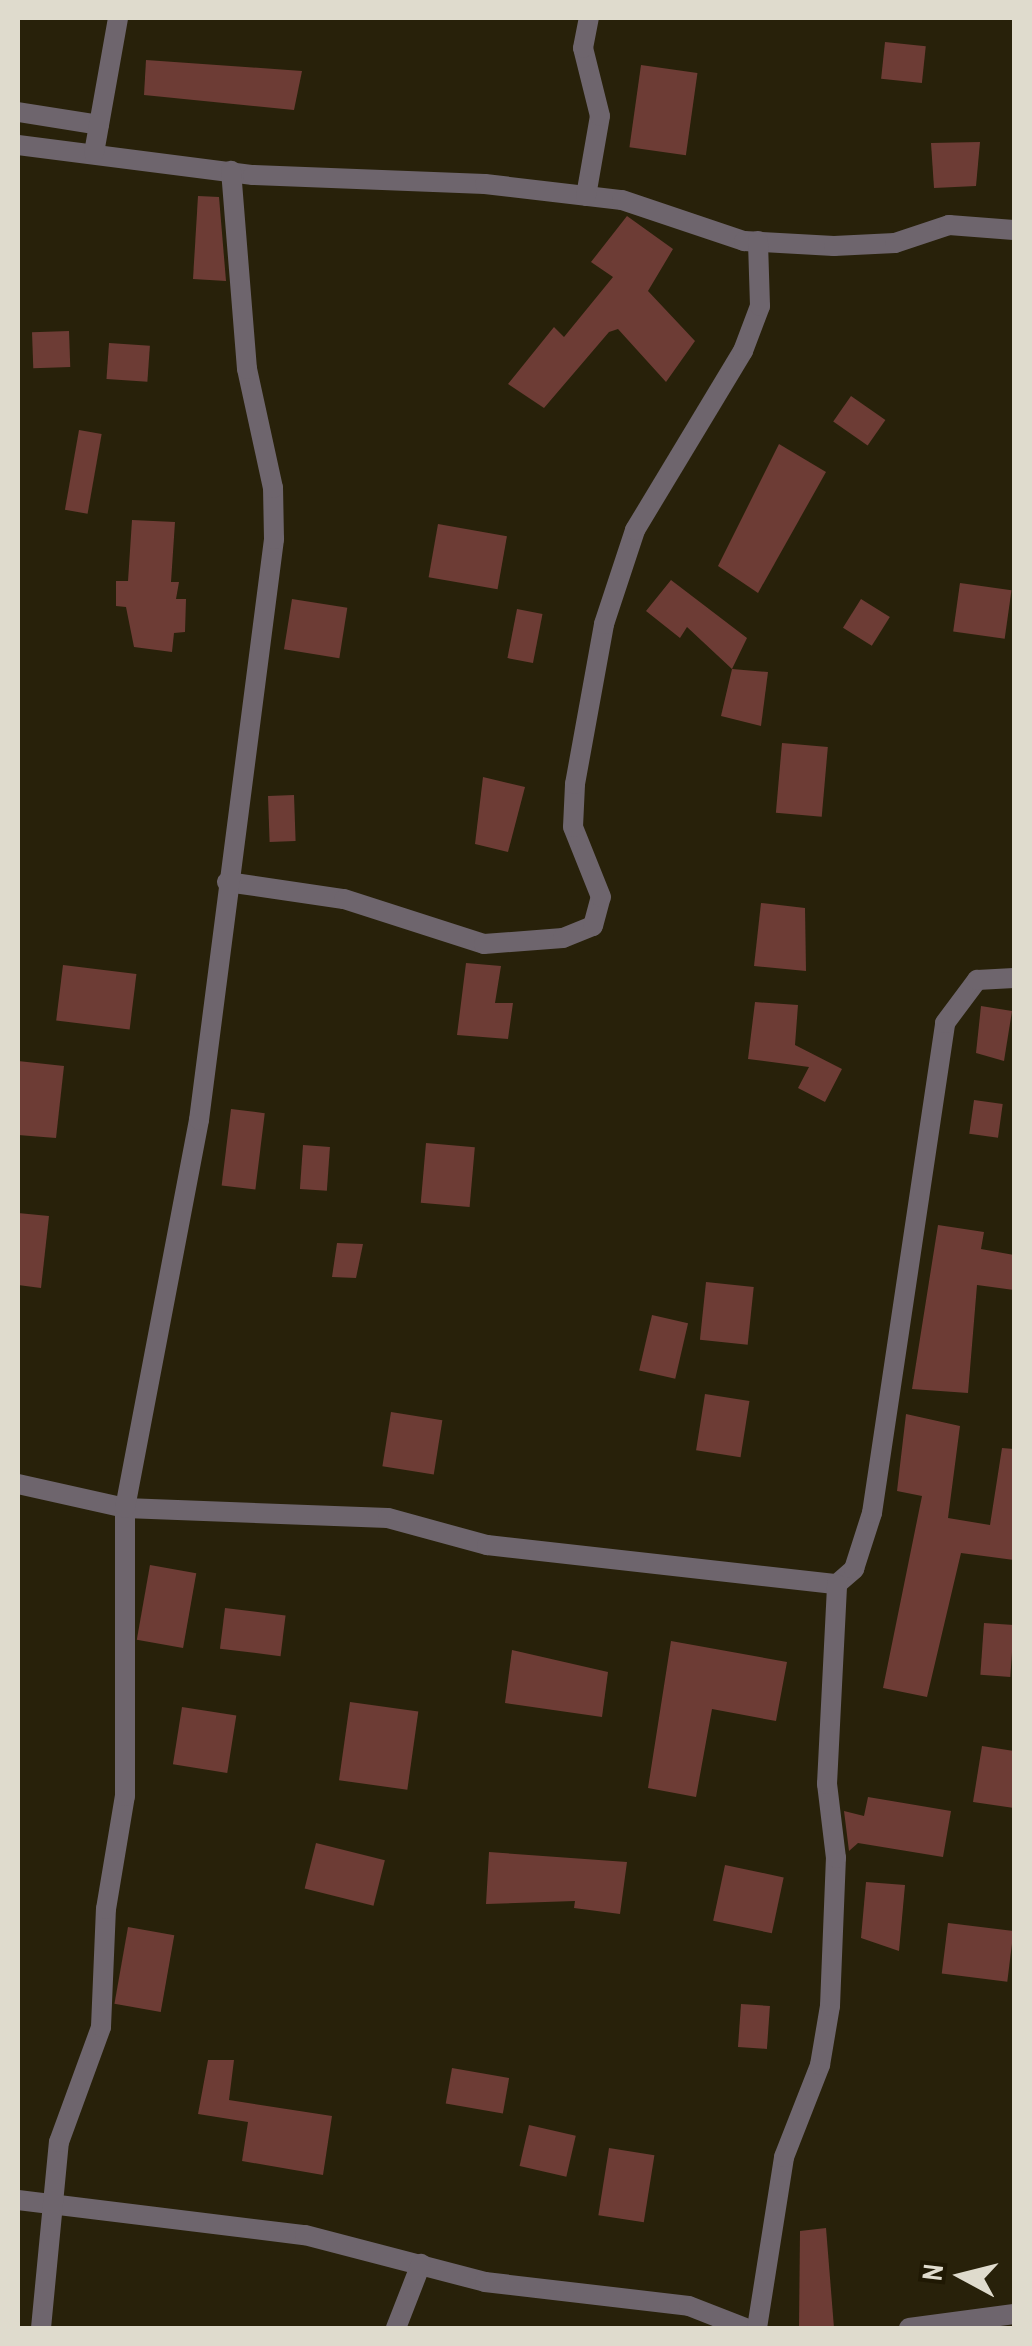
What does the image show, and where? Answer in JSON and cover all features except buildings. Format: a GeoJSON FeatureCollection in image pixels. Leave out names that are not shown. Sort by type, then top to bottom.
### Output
{"type":"FeatureCollection","features":[{"type":"Feature","properties":{"kind":"street"},"geometry":{"type":"LineString","coordinates":[[94,154],[118,18]]}},
{"type":"Feature","properties":{"kind":"street"},"geometry":{"type":"LineString","coordinates":[[586,196],[600,116],[583,48],[589,18]]}},
{"type":"Feature","properties":{"kind":"street"},"geometry":{"type":"LineString","coordinates":[[18,112],[100,125]]}},
{"type":"Feature","properties":{"kind":"street"},"geometry":{"type":"LineString","coordinates":[[18,145],[231,171],[586,196],[758,242],[834,246],[895,243],[950,225],[1014,230]]}},
{"type":"Feature","properties":{"kind":"street"},"geometry":{"type":"LineString","coordinates":[[41,2328],[50,2202],[105,1991],[103,1936],[130,1732],[120,1598],[125,1508],[198,1120],[274,540],[274,488],[248,369],[231,171]]}},
{"type":"Feature","properties":{"kind":"street"},"geometry":{"type":"LineString","coordinates":[[227,882],[344,899],[484,944],[563,938],[592,926],[601,897],[574,828],[575,784],[604,624],[636,530],[743,351],[760,306],[758,242]]}},
{"type":"Feature","properties":{"kind":"street"},"geometry":{"type":"LineString","coordinates":[[758,2328],[774,2200],[820,2064],[830,2006],[836,1858],[827,1784],[837,1584],[854,1569],[872,1513],[945,1023],[977,980],[1014,978]]}},
{"type":"Feature","properties":{"kind":"street"},"geometry":{"type":"LineString","coordinates":[[18,1484],[125,1508],[388,1518],[487,1544],[837,1584]]}},
{"type":"Feature","properties":{"kind":"street"},"geometry":{"type":"LineString","coordinates":[[18,2200],[305,2235],[485,2282],[689,2306],[746,2328]]}},
{"type":"Feature","properties":{"kind":"street"},"geometry":{"type":"LineString","coordinates":[[396,2328],[421,2264]]}},
{"type":"Feature","properties":{"kind":"street"},"geometry":{"type":"LineString","coordinates":[[909,2328],[1014,2314]]}}]}
